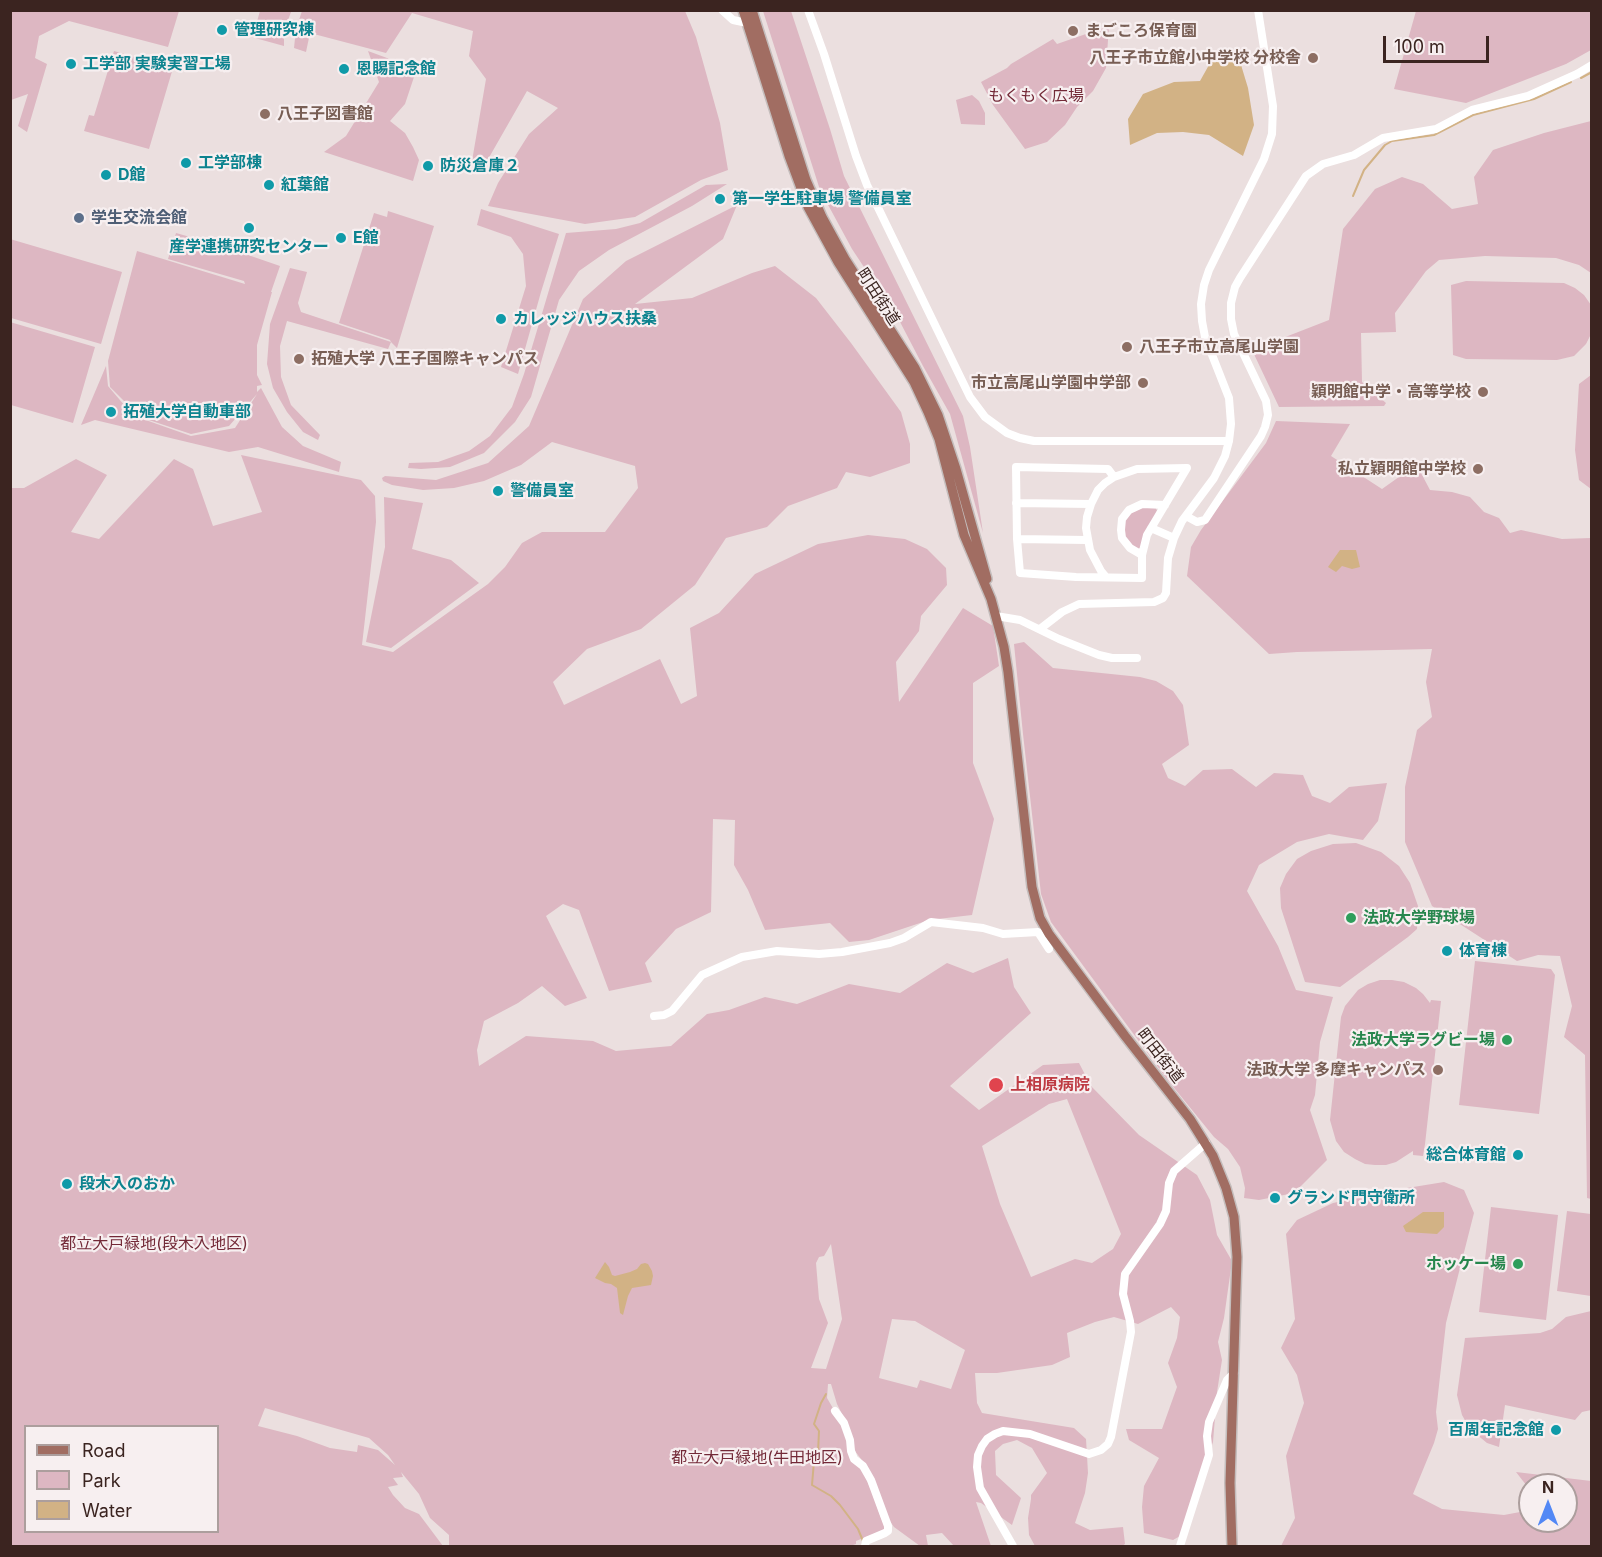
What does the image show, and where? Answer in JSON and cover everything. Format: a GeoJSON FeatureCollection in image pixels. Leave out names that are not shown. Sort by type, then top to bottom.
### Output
{"type":"FeatureCollection","features":[{"type":"Feature","properties":{"kind":"main road","name":"町田街道"},"geometry":{"type":"LineString","coordinates":[[743,10],[752,24]]}},
{"type":"Feature","properties":{"kind":"main road","name":"町田街道"},"geometry":{"type":"LineString","coordinates":[[752,10],[752,24],[797,179],[811,214],[891,338],[921,396],[952,469],[964,535],[991,599],[1003,639],[1032,887],[1040,918],[1049,934],[1125,1036],[1190,1119],[1221,1172],[1232,1206],[1237,1257],[1230,1483],[1232,1546]]}},
{"type":"Feature","properties":{"kind":"street"},"geometry":{"type":"LineString","coordinates":[[722,10],[733,20],[752,24]]}},
{"type":"Feature","properties":{"kind":"street"},"geometry":{"type":"LineString","coordinates":[[808,10],[867,185],[969,394],[985,417],[1010,434],[1034,441],[1229,441]]}},
{"type":"Feature","properties":{"kind":"street"},"geometry":{"type":"LineString","coordinates":[[1040,629],[1062,612],[1079,604],[1154,602],[1162,599],[1166,593],[1168,562],[1174,538],[1186,516],[1216,474],[1225,456],[1231,424],[1230,398],[1205,337],[1201,304],[1209,270],[1264,159],[1272,134],[1273,101],[1258,10]]}},
{"type":"Feature","properties":{"kind":"street"},"geometry":{"type":"LineString","coordinates":[[1186,516],[1197,522],[1205,520],[1265,427],[1268,415],[1266,401],[1234,334],[1231,303],[1240,278],[1306,176],[1323,164],[1353,155],[1383,138],[1436,129],[1472,110],[1523,98],[1592,65]]}},
{"type":"Feature","properties":{"kind":"street"},"geometry":{"type":"LineString","coordinates":[[1106,577],[1095,561],[1087,540],[1087,517],[1098,490],[1114,477],[1137,469],[1187,468],[1151,528],[1144,545],[1142,578],[1076,577],[1020,573],[1016,467],[1108,469],[1114,477]]}},
{"type":"Feature","properties":{"kind":"street"},"geometry":{"type":"LineString","coordinates":[[1016,503],[1091,504]]}},
{"type":"Feature","properties":{"kind":"street"},"geometry":{"type":"LineString","coordinates":[[1142,555],[1130,548],[1122,538],[1120,530],[1122,519],[1136,506],[1149,503],[1165,505]]}},
{"type":"Feature","properties":{"kind":"street"},"geometry":{"type":"LineString","coordinates":[[1151,528],[1174,538]]}},
{"type":"Feature","properties":{"kind":"street"},"geometry":{"type":"LineString","coordinates":[[1017,539],[1087,540]]}},
{"type":"Feature","properties":{"kind":"street"},"geometry":{"type":"LineString","coordinates":[[996,616],[1020,620],[1099,655],[1112,658],[1137,658]]}},
{"type":"Feature","properties":{"kind":"street"},"geometry":{"type":"LineString","coordinates":[[654,1016],[672,1011],[702,975],[742,957],[777,951],[819,954],[890,943],[904,938],[931,922],[983,928],[1003,934],[1038,932],[1049,949]]}},
{"type":"Feature","properties":{"kind":"street"},"geometry":{"type":"LineString","coordinates":[[1013,1546],[980,1488],[977,1467],[978,1455],[982,1446],[987,1439],[1003,1431],[1030,1434],[1089,1454],[1101,1450],[1108,1444],[1131,1332],[1123,1294],[1125,1274],[1160,1224],[1166,1211],[1169,1183],[1174,1171],[1206,1143]]}},
{"type":"Feature","properties":{"kind":"street"},"geometry":{"type":"LineString","coordinates":[[1180,1546],[1209,1455],[1209,1422],[1227,1380],[1234,1373]]}},
{"type":"Feature","properties":{"kind":"street"},"geometry":{"type":"LineString","coordinates":[[835,1411],[847,1431],[854,1459],[863,1466],[871,1480],[888,1526],[888,1531],[866,1541],[865,1546]]}},
{"type":"Feature","properties":{"kind":"green space"},"geometry":{"type":"Polygon","coordinates":[[[11,10],[179,11],[168,47],[69,21],[39,36],[35,58],[47,64],[27,132],[18,126],[28,94],[11,100],[11,10]]]}},
{"type":"Feature","properties":{"kind":"green space"},"geometry":{"type":"Polygon","coordinates":[[[290,10],[284,31],[284,46],[255,38],[260,11],[290,10]]]}},
{"type":"Feature","properties":{"kind":"green space"},"geometry":{"type":"Polygon","coordinates":[[[302,11],[685,11],[696,37],[720,123],[728,170],[701,180],[635,217],[585,224],[488,206],[498,183],[529,134],[558,108],[527,91],[487,161],[472,161],[486,79],[469,56],[473,31],[412,13],[386,53],[310,33],[306,52],[294,48],[296,29],[302,11]]]}},
{"type":"Feature","properties":{"kind":"green space"},"geometry":{"type":"Polygon","coordinates":[[[763,11],[791,11],[844,176],[963,416],[983,533],[950,414],[899,320],[852,249],[820,190],[763,11]]]}},
{"type":"Feature","properties":{"kind":"green space"},"geometry":{"type":"Polygon","coordinates":[[[1416,11],[1591,11],[1591,50],[1566,64],[1466,103],[1394,89],[1416,11]]]}},
{"type":"Feature","properties":{"kind":"green space","name":"もくもく広場"},"geometry":{"type":"Polygon","coordinates":[[[1109,26],[1106,68],[1093,91],[1077,107],[1065,125],[1047,142],[1025,149],[993,105],[981,82],[1053,39],[1057,44],[1109,26]]]}},
{"type":"Feature","properties":{"kind":"green space"},"geometry":{"type":"Polygon","coordinates":[[[114,51],[173,68],[149,149],[84,131],[89,115],[94,116],[114,51]]]}},
{"type":"Feature","properties":{"kind":"green space"},"geometry":{"type":"Polygon","coordinates":[[[368,51],[387,58],[414,77],[405,104],[390,121],[405,133],[419,160],[413,181],[324,152],[346,136],[379,82],[368,51]]]}},
{"type":"Feature","properties":{"kind":"green space"},"geometry":{"type":"Polygon","coordinates":[[[972,95],[979,101],[985,113],[985,125],[961,124],[956,100],[972,95]]]}},
{"type":"Feature","properties":{"kind":"green space"},"geometry":{"type":"Polygon","coordinates":[[[1591,121],[1591,273],[1579,265],[1556,258],[1485,256],[1439,260],[1426,271],[1395,313],[1396,332],[1361,333],[1362,382],[1386,403],[1384,406],[1279,407],[1252,350],[1329,320],[1343,229],[1375,189],[1402,177],[1423,184],[1452,209],[1478,204],[1474,177],[1493,150],[1544,133],[1591,121]]]}},
{"type":"Feature","properties":{"kind":"green space"},"geometry":{"type":"Polygon","coordinates":[[[727,184],[692,206],[609,250],[579,271],[559,300],[531,397],[515,422],[484,453],[450,467],[408,468],[409,463],[438,462],[469,451],[490,436],[512,407],[566,233],[616,229],[640,223],[706,185],[727,184]]]}},
{"type":"Feature","properties":{"kind":"green space"},"geometry":{"type":"Polygon","coordinates":[[[737,205],[723,239],[635,304],[692,298],[775,266],[816,298],[901,412],[910,444],[910,463],[870,477],[846,472],[837,488],[788,506],[767,527],[726,538],[695,585],[641,629],[587,649],[553,682],[564,705],[660,659],[681,704],[697,696],[690,628],[719,613],[755,574],[818,544],[868,535],[905,539],[927,549],[946,568],[947,585],[921,616],[919,631],[896,662],[899,702],[963,608],[993,626],[999,666],[973,683],[973,763],[994,819],[972,915],[929,920],[869,940],[849,942],[830,923],[765,930],[748,890],[734,865],[735,820],[713,819],[711,912],[676,929],[645,963],[652,982],[609,991],[579,910],[563,904],[546,916],[587,998],[565,1006],[542,986],[518,1003],[484,1021],[477,1050],[479,1066],[526,1036],[593,1041],[616,1051],[671,1046],[707,1014],[729,1010],[765,997],[797,1004],[849,984],[900,993],[947,963],[973,973],[1008,958],[1014,987],[1031,1013],[950,1086],[979,1110],[1043,1065],[1079,1063],[1091,1086],[1139,1135],[1197,1175],[1210,1200],[1217,1235],[1232,1261],[1224,1318],[1218,1342],[1222,1360],[1213,1442],[1182,1535],[1173,1540],[1144,1533],[1142,1507],[1144,1486],[1159,1458],[1129,1440],[1126,1429],[1162,1429],[1177,1387],[1168,1363],[1177,1338],[1180,1317],[1171,1307],[1138,1324],[1114,1317],[1067,1333],[1070,1357],[1052,1365],[997,1373],[975,1373],[977,1403],[982,1413],[1074,1428],[1086,1439],[1088,1473],[1085,1493],[1075,1523],[1090,1530],[1123,1527],[1125,1544],[1122,1546],[1035,1546],[1029,1535],[1028,1518],[1031,1495],[1047,1473],[1032,1448],[1017,1440],[1003,1444],[995,1451],[996,1475],[1021,1498],[1012,1525],[981,1503],[976,1502],[991,1546],[954,1546],[942,1533],[926,1535],[928,1546],[920,1546],[894,1527],[889,1520],[864,1463],[855,1451],[831,1384],[828,1384],[827,1398],[841,1422],[885,1527],[884,1530],[856,1541],[856,1544],[850,1546],[449,1546],[449,1535],[430,1518],[419,1494],[401,1472],[403,1477],[393,1478],[398,1485],[388,1487],[405,1508],[419,1514],[443,1546],[11,1546],[11,488],[24,488],[76,459],[107,475],[71,532],[99,539],[174,459],[193,469],[213,526],[262,512],[241,455],[361,480],[375,496],[376,522],[362,645],[393,652],[488,584],[505,567],[522,543],[542,532],[605,532],[638,488],[635,466],[552,442],[521,465],[484,481],[454,488],[423,490],[392,485],[383,481],[382,478],[385,476],[436,480],[488,463],[529,426],[583,299],[626,261],[737,205]],[[1067,1099],[1049,1104],[982,1146],[1000,1204],[1031,1277],[1075,1259],[1092,1263],[1113,1249],[1121,1234],[1067,1099]],[[831,1244],[824,1256],[819,1257],[816,1263],[819,1299],[828,1323],[811,1368],[826,1369],[842,1319],[831,1244]],[[892,1319],[879,1378],[917,1388],[920,1380],[951,1389],[965,1350],[915,1321],[892,1319]],[[265,1408],[258,1426],[297,1436],[330,1448],[357,1452],[358,1445],[378,1450],[395,1465],[388,1455],[369,1438],[265,1408]]]}},
{"type":"Feature","properties":{"kind":"green space"},"geometry":{"type":"Polygon","coordinates":[[[481,209],[559,234],[518,374],[501,367],[526,286],[523,254],[511,237],[477,225],[481,209]]]}},
{"type":"Feature","properties":{"kind":"green space"},"geometry":{"type":"Polygon","coordinates":[[[388,211],[434,226],[397,348],[390,340],[339,323],[374,213],[387,217],[388,211]]]}},
{"type":"Feature","properties":{"kind":"green space"},"geometry":{"type":"Polygon","coordinates":[[[176,233],[280,266],[257,345],[257,375],[262,385],[257,386],[257,392],[261,388],[282,427],[303,446],[341,462],[339,472],[258,447],[229,452],[95,420],[81,425],[106,366],[108,386],[125,406],[140,418],[191,436],[235,428],[257,394],[229,426],[191,434],[140,417],[110,387],[108,361],[137,251],[245,284],[244,281],[168,259],[176,233]]]}},
{"type":"Feature","properties":{"kind":"green space"},"geometry":{"type":"Polygon","coordinates":[[[10,239],[122,272],[101,344],[11,318],[10,239]]]}},
{"type":"Feature","properties":{"kind":"green space"},"geometry":{"type":"Polygon","coordinates":[[[290,268],[307,272],[298,303],[301,312],[391,342],[388,349],[287,321],[280,346],[281,377],[291,405],[320,435],[318,440],[303,432],[287,412],[273,388],[267,364],[270,324],[290,268]]]}},
{"type":"Feature","properties":{"kind":"green space"},"geometry":{"type":"Polygon","coordinates":[[[1466,281],[1564,283],[1584,295],[1591,305],[1591,334],[1586,344],[1574,356],[1557,360],[1466,359],[1453,355],[1451,285],[1466,281]]]}},
{"type":"Feature","properties":{"kind":"green space"},"geometry":{"type":"Polygon","coordinates":[[[10,322],[95,347],[73,423],[11,405],[10,322]]]}},
{"type":"Feature","properties":{"kind":"green space"},"geometry":{"type":"Polygon","coordinates":[[[1591,375],[1591,489],[1579,480],[1575,450],[1579,384],[1591,375]]]}},
{"type":"Feature","properties":{"kind":"green space"},"geometry":{"type":"Polygon","coordinates":[[[1276,421],[1350,424],[1331,456],[1382,489],[1406,472],[1421,473],[1430,490],[1452,492],[1470,497],[1484,512],[1499,518],[1510,533],[1521,530],[1562,539],[1591,538],[1591,1199],[1587,1198],[1585,1055],[1564,1037],[1572,1006],[1560,956],[1538,955],[1517,961],[1432,906],[1405,842],[1405,787],[1417,730],[1432,717],[1426,682],[1432,649],[1269,654],[1187,576],[1191,547],[1201,530],[1266,443],[1276,421]]]}},
{"type":"Feature","properties":{"kind":"green space"},"geometry":{"type":"Polygon","coordinates":[[[384,497],[423,503],[412,549],[451,560],[479,583],[391,648],[366,642],[385,547],[384,497]]]}},
{"type":"Feature","properties":{"kind":"green space"},"geometry":{"type":"Polygon","coordinates":[[[1143,506],[1155,506],[1157,511],[1140,548],[1136,550],[1125,537],[1124,521],[1132,512],[1143,506]]]}},
{"type":"Feature","properties":{"kind":"green space"},"geometry":{"type":"Polygon","coordinates":[[[1024,642],[1053,668],[1140,677],[1156,681],[1173,691],[1183,705],[1189,745],[1162,764],[1168,778],[1185,786],[1203,770],[1232,769],[1256,787],[1274,773],[1303,775],[1312,796],[1330,803],[1349,787],[1387,783],[1378,821],[1363,840],[1329,834],[1297,842],[1259,865],[1247,891],[1278,946],[1296,990],[1333,997],[1320,1042],[1315,1095],[1310,1110],[1327,1160],[1294,1193],[1259,1200],[1244,1198],[1245,1188],[1240,1167],[1228,1149],[1214,1137],[1166,1078],[1051,922],[1041,894],[1014,644],[1024,642]]]}},
{"type":"Feature","properties":{"kind":"green space","name":"法政大学野球場"},"geometry":{"type":"Polygon","coordinates":[[[1356,843],[1381,852],[1399,866],[1410,883],[1418,906],[1417,929],[1340,987],[1305,982],[1281,908],[1280,888],[1286,874],[1297,859],[1311,851],[1333,844],[1356,843]]]}},
{"type":"Feature","properties":{"kind":"green space","name":"法政大学ラグビー場"},"geometry":{"type":"Polygon","coordinates":[[[1475,961],[1551,969],[1555,975],[1539,1114],[1459,1105],[1475,961]]]}},
{"type":"Feature","properties":{"kind":"green space"},"geometry":{"type":"Polygon","coordinates":[[[1380,980],[1404,982],[1416,988],[1430,1003],[1431,1000],[1441,1001],[1423,1156],[1413,1155],[1413,1151],[1396,1162],[1386,1165],[1365,1164],[1344,1152],[1336,1141],[1330,1120],[1341,1017],[1345,1006],[1358,990],[1380,980]]]}},
{"type":"Feature","properties":{"kind":"green space"},"geometry":{"type":"Polygon","coordinates":[[[1444,1182],[1464,1190],[1474,1213],[1446,1323],[1436,1412],[1438,1429],[1413,1494],[1442,1509],[1504,1515],[1518,1512],[1518,1533],[1578,1533],[1578,1479],[1591,1481],[1591,1546],[1281,1546],[1295,1518],[1286,1456],[1304,1403],[1297,1375],[1281,1348],[1295,1319],[1286,1234],[1297,1220],[1333,1203],[1444,1182]]]}},
{"type":"Feature","properties":{"kind":"green space","name":"ホッケー場"},"geometry":{"type":"Polygon","coordinates":[[[1491,1207],[1558,1215],[1546,1320],[1479,1312],[1491,1207]]]}},
{"type":"Feature","properties":{"kind":"green space"},"geometry":{"type":"Polygon","coordinates":[[[1567,1211],[1591,1214],[1591,1296],[1557,1291],[1567,1211]]]}},
{"type":"Feature","properties":{"kind":"green space"},"geometry":{"type":"Polygon","coordinates":[[[1591,1311],[1591,1410],[1582,1412],[1575,1420],[1505,1405],[1499,1447],[1487,1443],[1470,1429],[1462,1415],[1457,1395],[1465,1338],[1540,1333],[1552,1329],[1566,1317],[1591,1311]]]}},
{"type":"Feature","properties":{"kind":"water"},"geometry":{"type":"Polygon","coordinates":[[[1228,52],[1238,55],[1248,88],[1254,125],[1243,156],[1209,135],[1183,132],[1157,133],[1130,145],[1128,119],[1143,94],[1174,82],[1200,81],[1214,56],[1228,52]]]}},
{"type":"Feature","properties":{"kind":"water"},"geometry":{"type":"Polygon","coordinates":[[[1340,550],[1356,550],[1360,567],[1352,569],[1342,566],[1336,572],[1328,567],[1340,550]]]}},
{"type":"Feature","properties":{"kind":"water"},"geometry":{"type":"Polygon","coordinates":[[[1423,1212],[1444,1212],[1444,1227],[1437,1234],[1406,1232],[1403,1226],[1423,1212]]]}},
{"type":"Feature","properties":{"kind":"water"},"geometry":{"type":"Polygon","coordinates":[[[605,1262],[612,1275],[615,1276],[637,1269],[645,1263],[652,1271],[651,1285],[632,1288],[623,1315],[620,1313],[617,1288],[595,1278],[605,1262]]]}},
{"type":"Feature","properties":{"kind":"waterway"},"geometry":{"type":"LineString","coordinates":[[1581,78],[1592,72]]}},
{"type":"Feature","properties":{"kind":"waterway"},"geometry":{"type":"LineString","coordinates":[[1353,196],[1364,170],[1385,145],[1392,141],[1434,135],[1473,115],[1534,99],[1571,82]]}},
{"type":"Feature","properties":{"kind":"waterway"},"geometry":{"type":"LineString","coordinates":[[826,1394],[814,1424],[819,1431],[818,1453],[814,1461],[812,1485],[831,1496],[840,1505],[858,1529],[863,1541]]}},
{"type":"Feature","properties":{"kind":"place","name":"管理研究棟"},"geometry":{"type":"Point","coordinates":[222,30]}},
{"type":"Feature","properties":{"kind":"place","name":"まごころ保育園"},"geometry":{"type":"Point","coordinates":[1073,31]}},
{"type":"Feature","properties":{"kind":"place","name":"八王子市立館小中学校 分校舎"},"geometry":{"type":"Point","coordinates":[1313,58]}},
{"type":"Feature","properties":{"kind":"place","name":"工学部 実験実習工場"},"geometry":{"type":"Point","coordinates":[71,64]}},
{"type":"Feature","properties":{"kind":"place","name":"恩賜記念館"},"geometry":{"type":"Point","coordinates":[344,69]}},
{"type":"Feature","properties":{"kind":"place","name":"八王子図書館"},"geometry":{"type":"Point","coordinates":[265,114]}},
{"type":"Feature","properties":{"kind":"place","name":"工学部棟"},"geometry":{"type":"Point","coordinates":[186,163]}},
{"type":"Feature","properties":{"kind":"place","name":"防災倉庫２"},"geometry":{"type":"Point","coordinates":[428,166]}},
{"type":"Feature","properties":{"kind":"place","name":"D館"},"geometry":{"type":"Point","coordinates":[106,175]}},
{"type":"Feature","properties":{"kind":"place","name":"紅葉館"},"geometry":{"type":"Point","coordinates":[269,185]}},
{"type":"Feature","properties":{"kind":"place","name":"第一学生駐車場 警備員室"},"geometry":{"type":"Point","coordinates":[720,199]}},
{"type":"Feature","properties":{"kind":"place","name":"学生交流会館"},"geometry":{"type":"Point","coordinates":[79,218]}},
{"type":"Feature","properties":{"kind":"place","name":"産学連携研究センター"},"geometry":{"type":"Point","coordinates":[249,228]}},
{"type":"Feature","properties":{"kind":"place","name":"E館"},"geometry":{"type":"Point","coordinates":[341,238]}},
{"type":"Feature","properties":{"kind":"place","name":"カレッジハウス扶桑"},"geometry":{"type":"Point","coordinates":[501,319]}},
{"type":"Feature","properties":{"kind":"place","name":"八王子市立高尾山学園"},"geometry":{"type":"Point","coordinates":[1127,347]}},
{"type":"Feature","properties":{"kind":"place","name":"拓殖大学 八王子国際キャンパス"},"geometry":{"type":"Point","coordinates":[299,359]}},
{"type":"Feature","properties":{"kind":"place","name":"市立高尾山学園中学部"},"geometry":{"type":"Point","coordinates":[1143,383]}},
{"type":"Feature","properties":{"kind":"place","name":"穎明館中学・高等学校"},"geometry":{"type":"Point","coordinates":[1483,392]}},
{"type":"Feature","properties":{"kind":"place","name":"拓殖大学自動車部"},"geometry":{"type":"Point","coordinates":[111,412]}},
{"type":"Feature","properties":{"kind":"place","name":"私立穎明館中学校"},"geometry":{"type":"Point","coordinates":[1478,469]}},
{"type":"Feature","properties":{"kind":"place","name":"警備員室"},"geometry":{"type":"Point","coordinates":[498,491]}},
{"type":"Feature","properties":{"kind":"place","name":"法政大学野球場"},"geometry":{"type":"Point","coordinates":[1351,918]}},
{"type":"Feature","properties":{"kind":"place","name":"体育棟"},"geometry":{"type":"Point","coordinates":[1447,951]}},
{"type":"Feature","properties":{"kind":"place","name":"法政大学ラグビー場"},"geometry":{"type":"Point","coordinates":[1507,1040]}},
{"type":"Feature","properties":{"kind":"place","name":"法政大学 多摩キャンパス"},"geometry":{"type":"Point","coordinates":[1438,1070]}},
{"type":"Feature","properties":{"kind":"place","name":"上相原病院"},"geometry":{"type":"Point","coordinates":[996,1085]}},
{"type":"Feature","properties":{"kind":"place","name":"総合体育館"},"geometry":{"type":"Point","coordinates":[1518,1155]}},
{"type":"Feature","properties":{"kind":"place","name":"段木入のおか"},"geometry":{"type":"Point","coordinates":[67,1184]}},
{"type":"Feature","properties":{"kind":"place","name":"グランド門守衛所"},"geometry":{"type":"Point","coordinates":[1275,1198]}},
{"type":"Feature","properties":{"kind":"place","name":"ホッケー場"},"geometry":{"type":"Point","coordinates":[1518,1264]}},
{"type":"Feature","properties":{"kind":"place","name":"百周年記念館"},"geometry":{"type":"Point","coordinates":[1556,1430]}},
{"type":"Feature","properties":{"kind":"park label","name":"都立大戸緑地(段木入地区)"},"geometry":{"type":"Point","coordinates":[154,1244]}},
{"type":"Feature","properties":{"kind":"park label","name":"都立大戸緑地(牛田地区)"},"geometry":{"type":"Point","coordinates":[757,1458]}}]}
